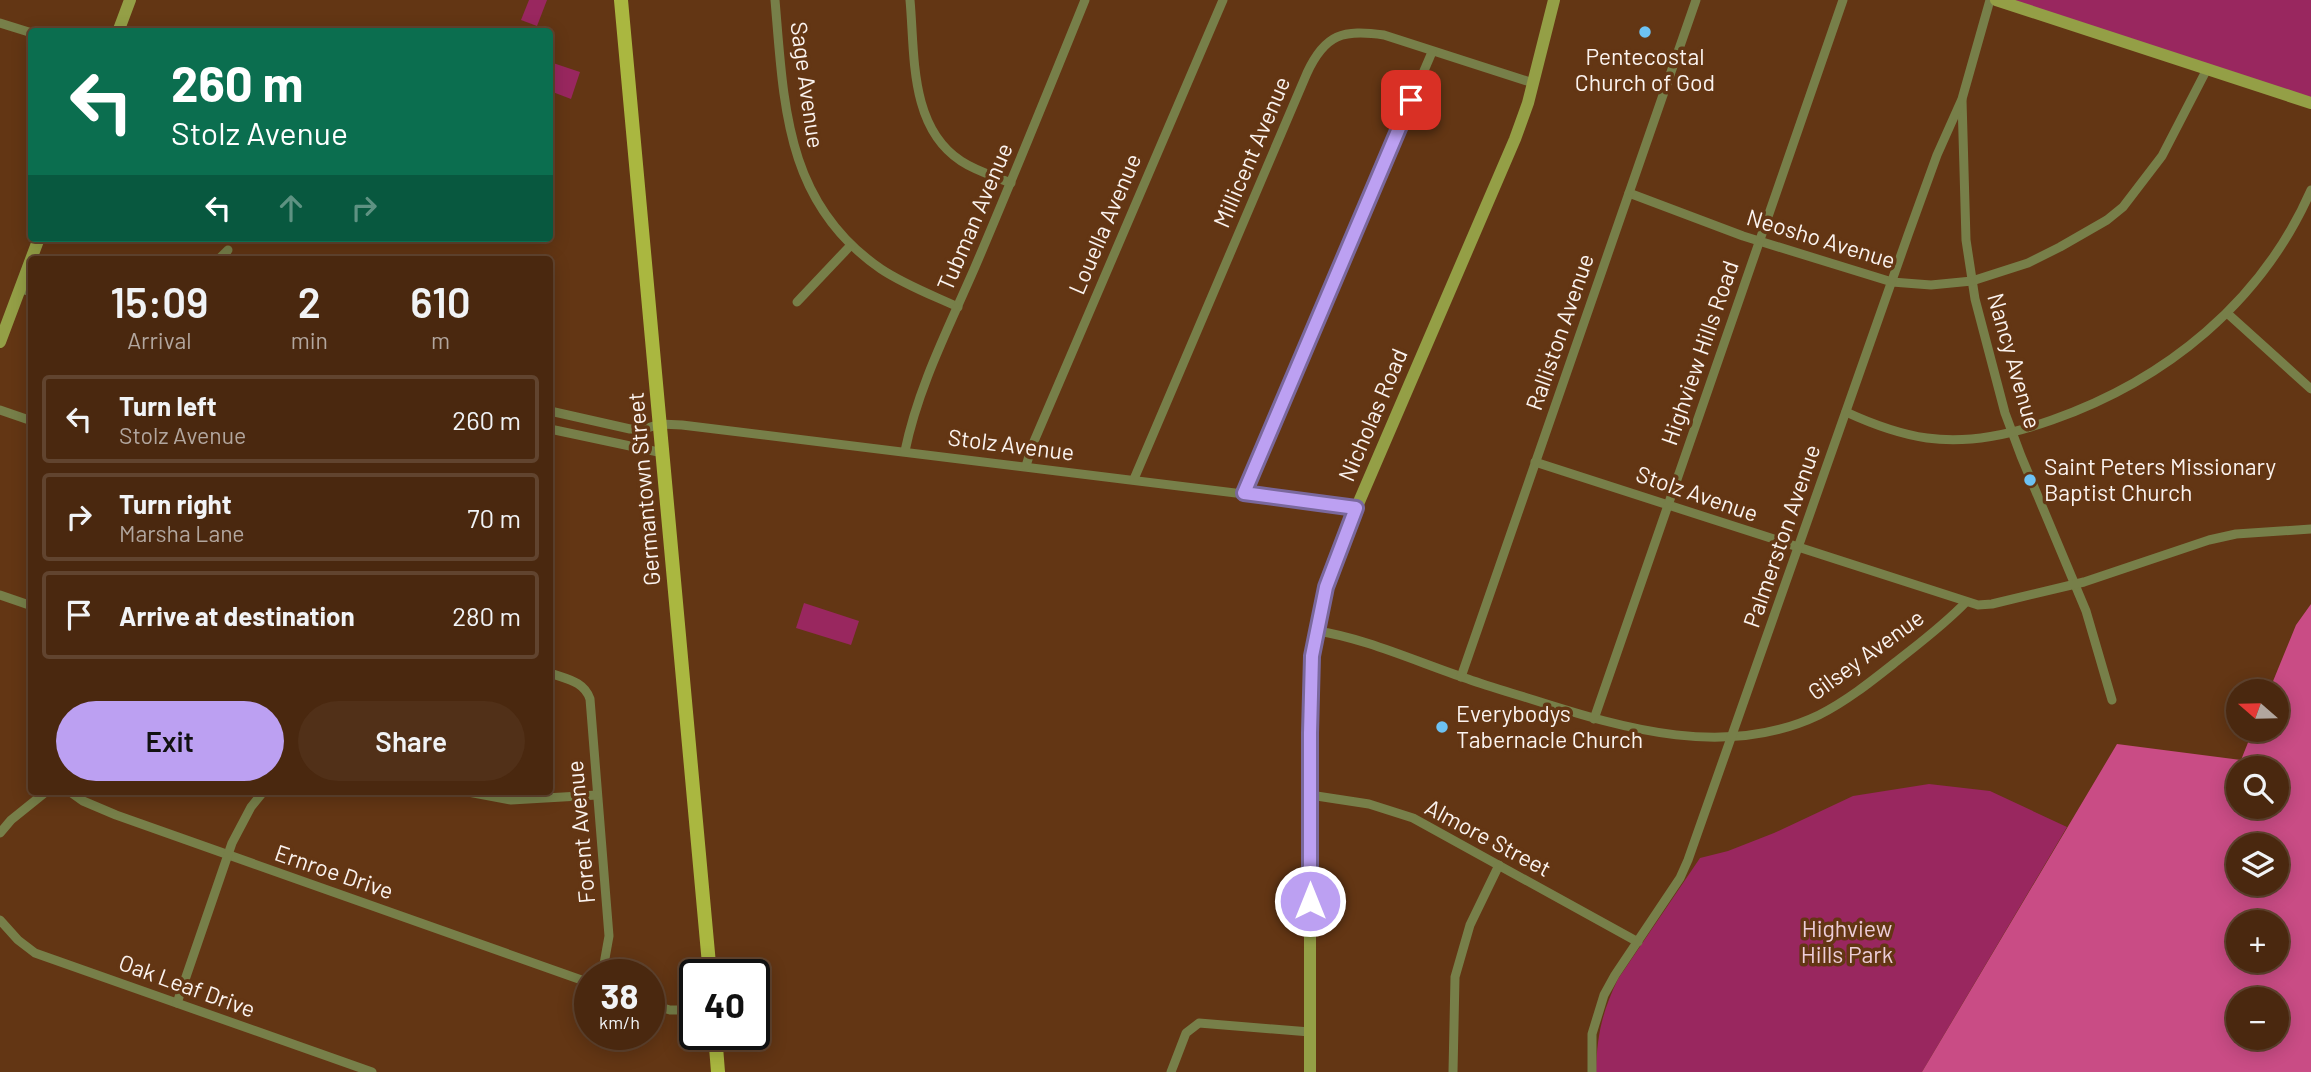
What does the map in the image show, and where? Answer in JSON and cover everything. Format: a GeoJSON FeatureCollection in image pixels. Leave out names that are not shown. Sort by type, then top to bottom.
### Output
{"type":"FeatureCollection","features":[{"type":"Feature","properties":{"kind":"main road","name":"Germantown Street"},"geometry":{"type":"LineString","coordinates":[[621,0],[709,959]]}},
{"type":"Feature","properties":{"kind":"main road"},"geometry":{"type":"LineString","coordinates":[[716,1050],[718,1072]]}},
{"type":"Feature","properties":{"kind":"street"},"geometry":{"type":"LineString","coordinates":[[120,28],[130,0]]}},
{"type":"Feature","properties":{"kind":"street","name":"Sage Avenue"},"geometry":{"type":"LineString","coordinates":[[775,0],[793,145],[815,198],[852,245],[894,277],[958,307]]}},
{"type":"Feature","properties":{"kind":"street"},"geometry":{"type":"LineString","coordinates":[[910,0],[918,84],[922,109],[929,125],[946,148],[960,160],[1011,183]]}},
{"type":"Feature","properties":{"kind":"street","name":"Tubman Avenue"},"geometry":{"type":"LineString","coordinates":[[905,451],[922,390],[1011,183],[1085,0]]}},
{"type":"Feature","properties":{"kind":"street","name":"Louella Avenue"},"geometry":{"type":"LineString","coordinates":[[1026,466],[1093,301],[1223,0]]}},
{"type":"Feature","properties":{"kind":"street","name":"Nicholas Road"},"geometry":{"type":"LineString","coordinates":[[1310,1072],[1310,684],[1316,631],[1331,570],[1356,508],[1511,149],[1533,83],[1554,0]]}},
{"type":"Feature","properties":{"kind":"street","name":"Ralliston Avenue"},"geometry":{"type":"LineString","coordinates":[[1461,677],[1696,0]]}},
{"type":"Feature","properties":{"kind":"street","name":"Highview Hills Road"},"geometry":{"type":"LineString","coordinates":[[1594,719],[1843,0]]}},
{"type":"Feature","properties":{"kind":"street"},"geometry":{"type":"LineString","coordinates":[[1993,0],[2311,103]]}},
{"type":"Feature","properties":{"kind":"street","name":"Palmerston Avenue"},"geometry":{"type":"LineString","coordinates":[[1591,1072],[1592,1034],[1610,984],[1685,869],[1937,155],[1962,99],[1993,0]]}},
{"type":"Feature","properties":{"kind":"street"},"geometry":{"type":"LineString","coordinates":[[0,23],[28,32]]}},
{"type":"Feature","properties":{"kind":"street","name":"Millicent Avenue"},"geometry":{"type":"LineString","coordinates":[[1134,479],[1314,57],[1323,46],[1335,38],[1354,32],[1384,34],[1533,83]]}},
{"type":"Feature","properties":{"kind":"street"},"geometry":{"type":"LineString","coordinates":[[1244,493],[1432,51]]}},
{"type":"Feature","properties":{"kind":"street","name":"Neosho Avenue"},"geometry":{"type":"LineString","coordinates":[[1629,193],[1759,241],[1892,282],[1913,285],[1972,281],[2028,263],[2060,247],[2123,207],[2162,156],[2207,69]]}},
{"type":"Feature","properties":{"kind":"street","name":"Nancy Avenue"},"geometry":{"type":"LineString","coordinates":[[1962,99],[1966,240],[1972,281],[1998,387],[2012,432],[2099,651],[2112,700]]}},
{"type":"Feature","properties":{"kind":"street"},"geometry":{"type":"LineString","coordinates":[[1846,412],[1890,429],[1928,438],[1974,438],[2012,432],[2090,407],[2137,383],[2172,360],[2227,313],[2270,260],[2311,190]]}},
{"type":"Feature","properties":{"kind":"street"},"geometry":{"type":"LineString","coordinates":[[797,302],[852,245]]}},
{"type":"Feature","properties":{"kind":"street"},"geometry":{"type":"LineString","coordinates":[[222,256],[228,250]]}},
{"type":"Feature","properties":{"kind":"street"},"geometry":{"type":"LineString","coordinates":[[0,342],[26,291]]}},
{"type":"Feature","properties":{"kind":"street"},"geometry":{"type":"LineString","coordinates":[[2227,313],[2311,389]]}},
{"type":"Feature","properties":{"kind":"street"},"geometry":{"type":"LineString","coordinates":[[0,410],[28,420]]}},
{"type":"Feature","properties":{"kind":"street","name":"Stolz Avenue"},"geometry":{"type":"LineString","coordinates":[[553,412],[630,429],[644,429],[660,424],[905,451],[1356,508]]}},
{"type":"Feature","properties":{"kind":"street"},"geometry":{"type":"LineString","coordinates":[[553,430],[663,453]]}},
{"type":"Feature","properties":{"kind":"street","name":"Stolz Avenue"},"geometry":{"type":"LineString","coordinates":[[1535,461],[1966,602]]}},
{"type":"Feature","properties":{"kind":"street"},"geometry":{"type":"LineString","coordinates":[[1966,602],[1992,604],[2074,584],[2209,540],[2236,534],[2311,529]]}},
{"type":"Feature","properties":{"kind":"street"},"geometry":{"type":"LineString","coordinates":[[0,595],[28,605]]}},
{"type":"Feature","properties":{"kind":"street","name":"Gilsey Avenue"},"geometry":{"type":"LineString","coordinates":[[1316,631],[1345,637],[1461,677],[1630,729],[1668,735],[1718,738],[1785,727],[1826,711],[1893,664],[1953,616],[1966,602]]}},
{"type":"Feature","properties":{"kind":"street","name":"Forent Avenue"},"geometry":{"type":"LineString","coordinates":[[553,674],[585,687],[590,699],[608,936],[604,959]]}},
{"type":"Feature","properties":{"kind":"street"},"geometry":{"type":"LineString","coordinates":[[0,833],[11,820],[42,795]]}},
{"type":"Feature","properties":{"kind":"street","name":"Ernroe Drive"},"geometry":{"type":"LineString","coordinates":[[75,795],[116,815],[574,977]]}},
{"type":"Feature","properties":{"kind":"street"},"geometry":{"type":"LineString","coordinates":[[177,1003],[228,855],[244,819],[261,795]]}},
{"type":"Feature","properties":{"kind":"street"},"geometry":{"type":"LineString","coordinates":[[484,795],[511,800],[597,795]]}},
{"type":"Feature","properties":{"kind":"street","name":"Almore Street"},"geometry":{"type":"LineString","coordinates":[[1310,796],[1350,800],[1401,813],[1637,942]]}},
{"type":"Feature","properties":{"kind":"street"},"geometry":{"type":"LineString","coordinates":[[1453,1072],[1453,1005],[1460,957],[1474,915],[1499,865]]}},
{"type":"Feature","properties":{"kind":"street","name":"Oak Leaf Drive"},"geometry":{"type":"LineString","coordinates":[[0,919],[18,940],[35,953],[372,1072]]}},
{"type":"Feature","properties":{"kind":"street"},"geometry":{"type":"LineString","coordinates":[[1171,1072],[1186,1033],[1194,1025],[1207,1022],[1310,1032]]}},
{"type":"Feature","properties":{"kind":"green space"},"geometry":{"type":"Polygon","coordinates":[[[529,0],[547,0],[537,26],[521,20],[529,0]]]}},
{"type":"Feature","properties":{"kind":"green space"},"geometry":{"type":"Polygon","coordinates":[[[1996,0],[2311,0],[2311,103],[1996,0]]]}},
{"type":"Feature","properties":{"kind":"green space"},"geometry":{"type":"Polygon","coordinates":[[[553,63],[580,72],[571,99],[553,92],[553,63]]]}},
{"type":"Feature","properties":{"kind":"green space"},"geometry":{"type":"Polygon","coordinates":[[[804,603],[859,621],[851,645],[796,628],[804,603]]]}},
{"type":"Feature","properties":{"kind":"green space","name":"Highview Hills Park"},"geometry":{"type":"Polygon","coordinates":[[[1929,784],[1990,791],[2067,827],[1922,1072],[1596,1072],[1601,1024],[1618,979],[1700,858],[1728,851],[1774,833],[1853,796],[1929,784]]]}},
{"type":"Feature","properties":{"kind":"shaded area"},"geometry":{"type":"Polygon","coordinates":[[[2311,604],[2311,1072],[1922,1072],[2117,744],[2226,758],[2226,819],[2289,819],[2289,756],[2243,756],[2248,742],[2289,742],[2289,679],[2274,679],[2296,625],[2311,604]]]}},
{"type":"Feature","properties":{"kind":"place","name":"Pentecostal Church of God"},"geometry":{"type":"Point","coordinates":[1645,32]}},
{"type":"Feature","properties":{"kind":"place","name":"Saint Peters Missionary Baptist Church"},"geometry":{"type":"Point","coordinates":[2030,480]}},
{"type":"Feature","properties":{"kind":"place","name":"Everybodys Tabernacle Church"},"geometry":{"type":"Point","coordinates":[1442,727]}},
{"type":"Feature","properties":{"kind":"route"},"geometry":{"type":"LineString","coordinates":[[1310,901],[1312,656],[1326,587],[1356,508],[1244,493],[1411,100]]}}]}
